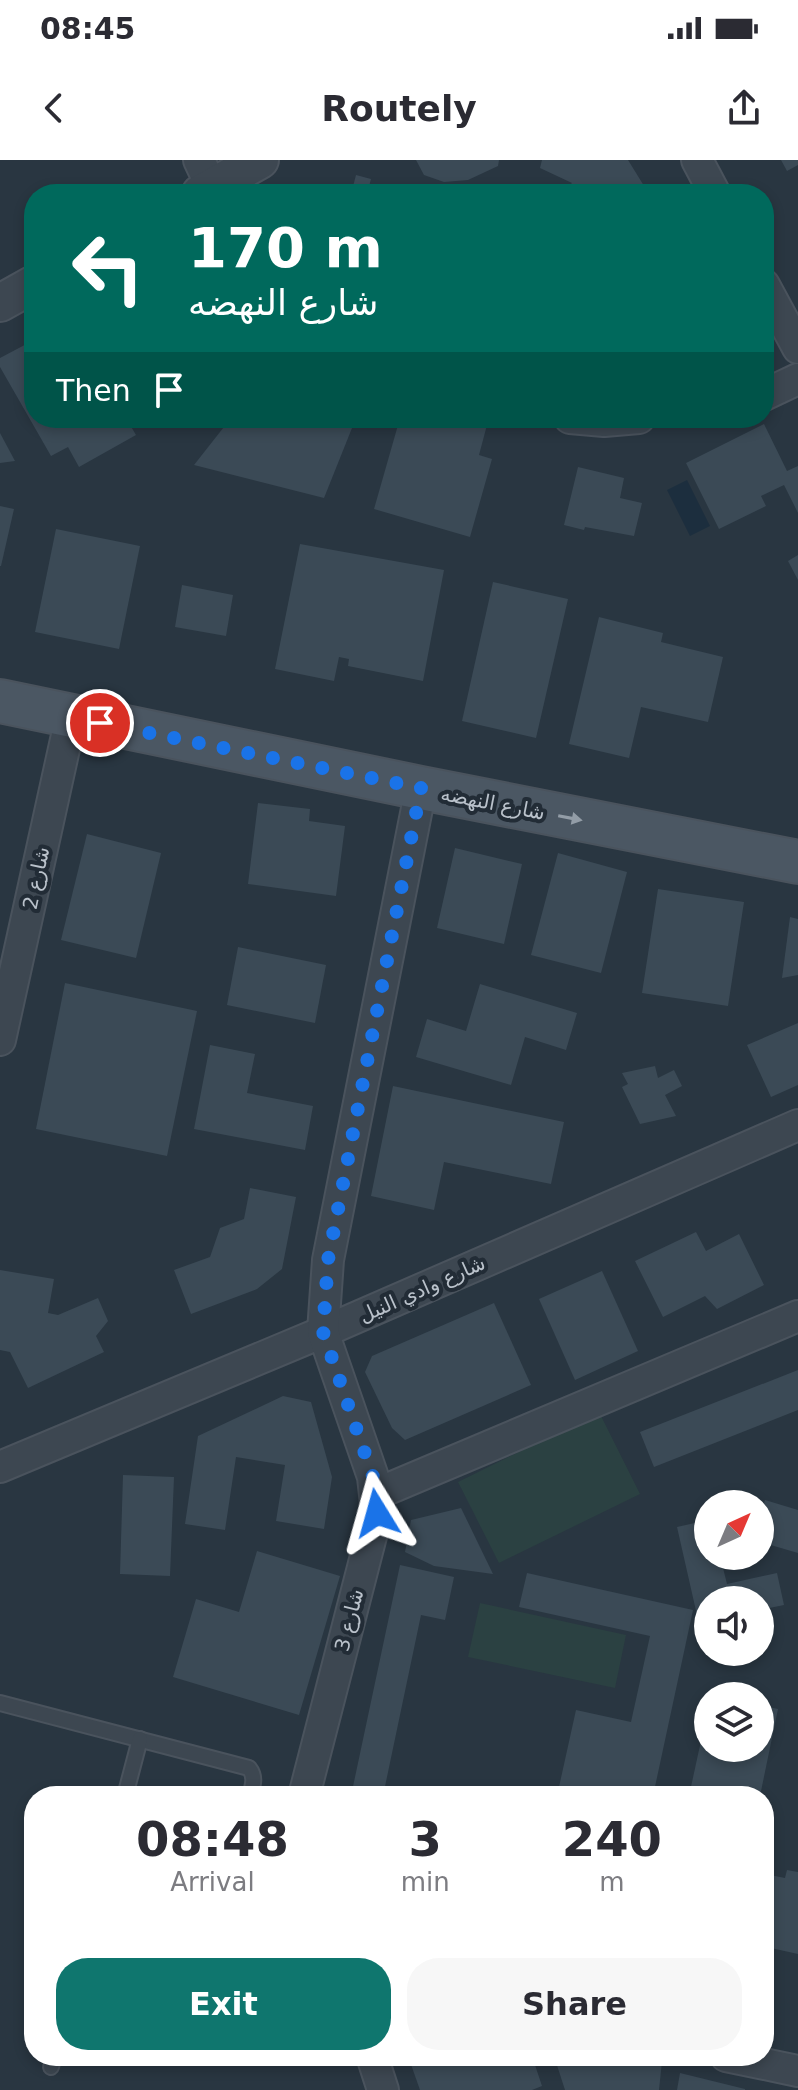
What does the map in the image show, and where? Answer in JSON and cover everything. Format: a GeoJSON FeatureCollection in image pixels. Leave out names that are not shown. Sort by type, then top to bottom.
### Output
{"type":"FeatureCollection","features":[{"type":"Feature","properties":{"kind":"main road","name":"شارع النهضه"},"geometry":{"type":"LineString","coordinates":[[0,701],[798,862]]}},
{"type":"Feature","properties":{"kind":"street"},"geometry":{"type":"LineString","coordinates":[[206,184],[260,160]]}},
{"type":"Feature","properties":{"kind":"street"},"geometry":{"type":"LineString","coordinates":[[697,160],[710,184]]}},
{"type":"Feature","properties":{"kind":"street"},"geometry":{"type":"LineString","coordinates":[[0,303],[24,290]]}},
{"type":"Feature","properties":{"kind":"street"},"geometry":{"type":"LineString","coordinates":[[774,304],[798,348]]}},
{"type":"Feature","properties":{"kind":"street"},"geometry":{"type":"LineString","coordinates":[[774,390],[798,379]]}},
{"type":"Feature","properties":{"kind":"street","name":"شارع 2"},"geometry":{"type":"LineString","coordinates":[[0,1040],[71,717]]}},
{"type":"Feature","properties":{"kind":"street","name":"شارع 3"},"geometry":{"type":"LineString","coordinates":[[307,1786],[377,1513],[373,1477],[323,1332],[328,1260],[421,788]]}},
{"type":"Feature","properties":{"kind":"street","name":"شارع وادي النيل"},"geometry":{"type":"LineString","coordinates":[[0,1467],[323,1332],[798,1125]]}},
{"type":"Feature","properties":{"kind":"street"},"geometry":{"type":"LineString","coordinates":[[376,1494],[798,1316]]}},
{"type":"Feature","properties":{"kind":"street"},"geometry":{"type":"LineString","coordinates":[[375,2066],[383,2090]]}},
{"type":"Feature","properties":{"kind":"street"},"geometry":{"type":"LineString","coordinates":[[774,2066],[798,2071]]}},
{"type":"Feature","properties":{"kind":"lane"},"geometry":{"type":"LineString","coordinates":[[0,1703],[249,1768],[253,1773],[253,1786]]}},
{"type":"Feature","properties":{"kind":"lane"},"geometry":{"type":"LineString","coordinates":[[128,1786],[140,1739]]}},
{"type":"Feature","properties":{"kind":"green space"},"geometry":{"type":"Polygon","coordinates":[[[599,1412],[640,1494],[499,1563],[458,1482],[599,1412]]]}},
{"type":"Feature","properties":{"kind":"green space"},"geometry":{"type":"Polygon","coordinates":[[[480,1603],[626,1635],[615,1688],[468,1657],[480,1603]]]}},
{"type":"Feature","properties":{"kind":"water"},"geometry":{"type":"Polygon","coordinates":[[[687,480],[710,526],[690,536],[667,490],[687,480]]]}},
{"type":"Feature","properties":{"kind":"building"},"geometry":{"type":"Polygon","coordinates":[[[416,160],[499,160],[498,166],[468,180],[444,182],[424,175],[416,160]]]}},
{"type":"Feature","properties":{"kind":"building"},"geometry":{"type":"Polygon","coordinates":[[[542,160],[628,160],[643,184],[571,184],[540,168],[542,160]]]}},
{"type":"Feature","properties":{"kind":"building"},"geometry":{"type":"Polygon","coordinates":[[[781,160],[798,160],[798,165],[787,171],[781,160]]]}},
{"type":"Feature","properties":{"kind":"building"},"geometry":{"type":"Polygon","coordinates":[[[356,175],[371,179],[370,184],[354,184],[356,175]]]}},
{"type":"Feature","properties":{"kind":"building"},"geometry":{"type":"Polygon","coordinates":[[[24,345],[24,409],[0,367],[0,358],[24,345]]]}},
{"type":"Feature","properties":{"kind":"building"},"geometry":{"type":"Polygon","coordinates":[[[35,428],[132,428],[136,435],[79,467],[68,447],[51,456],[35,428]]]}},
{"type":"Feature","properties":{"kind":"building"},"geometry":{"type":"Polygon","coordinates":[[[223,428],[352,428],[324,498],[194,465],[223,428]]]}},
{"type":"Feature","properties":{"kind":"building"},"geometry":{"type":"Polygon","coordinates":[[[397,428],[486,428],[479,455],[492,459],[470,537],[374,509],[397,428]]]}},
{"type":"Feature","properties":{"kind":"building"},"geometry":{"type":"Polygon","coordinates":[[[756,428],[766,428],[787,471],[798,466],[798,513],[784,485],[761,496],[766,506],[719,529],[686,463],[756,428]]]}},
{"type":"Feature","properties":{"kind":"building"},"geometry":{"type":"Polygon","coordinates":[[[0,433],[15,461],[0,463],[0,433]]]}},
{"type":"Feature","properties":{"kind":"building"},"geometry":{"type":"Polygon","coordinates":[[[578,467],[624,478],[620,498],[642,503],[634,536],[564,525],[578,467]]]}},
{"type":"Feature","properties":{"kind":"building"},"geometry":{"type":"Polygon","coordinates":[[[0,506],[14,509],[1,566],[0,566],[0,506]]]}},
{"type":"Feature","properties":{"kind":"building"},"geometry":{"type":"Polygon","coordinates":[[[56,529],[140,546],[119,649],[35,632],[56,529]]]}},
{"type":"Feature","properties":{"kind":"building"},"geometry":{"type":"Polygon","coordinates":[[[300,544],[444,570],[423,681],[348,666],[349,659],[339,657],[334,681],[275,669],[300,544]]]}},
{"type":"Feature","properties":{"kind":"building"},"geometry":{"type":"Polygon","coordinates":[[[798,555],[798,580],[788,561],[798,555]]]}},
{"type":"Feature","properties":{"kind":"building"},"geometry":{"type":"Polygon","coordinates":[[[493,582],[568,599],[536,738],[462,721],[493,582]]]}},
{"type":"Feature","properties":{"kind":"building"},"geometry":{"type":"Polygon","coordinates":[[[182,585],[233,595],[226,636],[175,627],[182,585]]]}},
{"type":"Feature","properties":{"kind":"building"},"geometry":{"type":"Polygon","coordinates":[[[599,617],[663,633],[661,642],[723,657],[708,722],[641,707],[629,758],[569,744],[599,617]]]}},
{"type":"Feature","properties":{"kind":"building"},"geometry":{"type":"Polygon","coordinates":[[[258,803],[310,809],[309,821],[345,826],[336,896],[248,884],[258,803]]]}},
{"type":"Feature","properties":{"kind":"building"},"geometry":{"type":"Polygon","coordinates":[[[87,834],[161,853],[136,958],[61,940],[87,834]]]}},
{"type":"Feature","properties":{"kind":"building"},"geometry":{"type":"Polygon","coordinates":[[[455,848],[522,864],[504,944],[437,928],[455,848]]]}},
{"type":"Feature","properties":{"kind":"building"},"geometry":{"type":"Polygon","coordinates":[[[558,853],[627,872],[601,973],[531,955],[558,853]]]}},
{"type":"Feature","properties":{"kind":"building"},"geometry":{"type":"Polygon","coordinates":[[[658,889],[744,902],[728,1006],[642,993],[658,889]]]}},
{"type":"Feature","properties":{"kind":"building"},"geometry":{"type":"Polygon","coordinates":[[[790,917],[798,919],[798,975],[782,978],[790,917]]]}},
{"type":"Feature","properties":{"kind":"building"},"geometry":{"type":"Polygon","coordinates":[[[238,947],[326,965],[315,1023],[227,1005],[238,947]]]}},
{"type":"Feature","properties":{"kind":"building"},"geometry":{"type":"Polygon","coordinates":[[[65,983],[197,1011],[167,1156],[36,1129],[65,983]]]}},
{"type":"Feature","properties":{"kind":"building"},"geometry":{"type":"Polygon","coordinates":[[[480,984],[577,1013],[566,1050],[525,1037],[511,1085],[416,1057],[427,1019],[466,1031],[480,984]]]}},
{"type":"Feature","properties":{"kind":"building"},"geometry":{"type":"Polygon","coordinates":[[[798,1023],[798,1085],[771,1097],[747,1045],[798,1023]]]}},
{"type":"Feature","properties":{"kind":"building"},"geometry":{"type":"Polygon","coordinates":[[[210,1045],[255,1054],[247,1093],[313,1106],[305,1150],[194,1129],[210,1045]]]}},
{"type":"Feature","properties":{"kind":"building"},"geometry":{"type":"Polygon","coordinates":[[[655,1066],[658,1078],[674,1070],[682,1086],[665,1095],[676,1116],[640,1124],[622,1087],[628,1084],[622,1073],[655,1066]]]}},
{"type":"Feature","properties":{"kind":"building"},"geometry":{"type":"Polygon","coordinates":[[[393,1086],[564,1122],[551,1184],[444,1162],[434,1210],[371,1196],[393,1086]]]}},
{"type":"Feature","properties":{"kind":"building"},"geometry":{"type":"Polygon","coordinates":[[[250,1188],[296,1197],[282,1269],[257,1289],[191,1314],[174,1270],[210,1257],[220,1228],[244,1219],[250,1188]]]}},
{"type":"Feature","properties":{"kind":"building"},"geometry":{"type":"Polygon","coordinates":[[[696,1232],[706,1251],[739,1234],[764,1285],[717,1309],[705,1296],[663,1317],[635,1261],[696,1232]]]}},
{"type":"Feature","properties":{"kind":"building"},"geometry":{"type":"Polygon","coordinates":[[[0,1270],[54,1279],[48,1313],[58,1315],[98,1298],[108,1321],[96,1336],[104,1352],[28,1388],[10,1352],[0,1350],[0,1270]]]}},
{"type":"Feature","properties":{"kind":"building"},"geometry":{"type":"Polygon","coordinates":[[[602,1271],[638,1351],[575,1380],[539,1299],[602,1271]]]}},
{"type":"Feature","properties":{"kind":"building"},"geometry":{"type":"Polygon","coordinates":[[[494,1303],[531,1385],[405,1440],[392,1428],[365,1372],[372,1356],[494,1303]]]}},
{"type":"Feature","properties":{"kind":"building"},"geometry":{"type":"Polygon","coordinates":[[[798,1370],[798,1410],[654,1467],[640,1432],[798,1370]]]}},
{"type":"Feature","properties":{"kind":"building"},"geometry":{"type":"Polygon","coordinates":[[[283,1396],[311,1402],[332,1477],[324,1529],[276,1521],[285,1465],[236,1457],[225,1530],[185,1524],[198,1436],[283,1396]]]}},
{"type":"Feature","properties":{"kind":"building"},"geometry":{"type":"Polygon","coordinates":[[[123,1475],[174,1477],[170,1576],[120,1574],[123,1475]]]}},
{"type":"Feature","properties":{"kind":"building"},"geometry":{"type":"Polygon","coordinates":[[[774,1503],[798,1510],[798,1553],[774,1546],[774,1503]]]}},
{"type":"Feature","properties":{"kind":"building"},"geometry":{"type":"Polygon","coordinates":[[[461,1508],[493,1574],[434,1566],[405,1552],[411,1520],[461,1508]]]}},
{"type":"Feature","properties":{"kind":"building"},"geometry":{"type":"Polygon","coordinates":[[[694,1523],[694,1570],[724,1570],[727,1584],[777,1573],[784,1605],[774,1607],[774,1586],[694,1586],[694,1602],[677,1527],[694,1523]]]}},
{"type":"Feature","properties":{"kind":"building"},"geometry":{"type":"Polygon","coordinates":[[[257,1551],[340,1576],[299,1715],[173,1677],[196,1599],[239,1612],[257,1551]]]}},
{"type":"Feature","properties":{"kind":"building"},"geometry":{"type":"Polygon","coordinates":[[[400,1565],[454,1577],[445,1620],[421,1615],[385,1786],[353,1786],[400,1565]]]}},
{"type":"Feature","properties":{"kind":"building"},"geometry":{"type":"Polygon","coordinates":[[[527,1573],[693,1610],[655,1786],[559,1786],[576,1710],[631,1722],[650,1636],[519,1607],[527,1573]]]}},
{"type":"Feature","properties":{"kind":"building"},"geometry":{"type":"Polygon","coordinates":[[[774,1708],[778,1709],[774,1728],[774,1708]]]}},
{"type":"Feature","properties":{"kind":"building"},"geometry":{"type":"Polygon","coordinates":[[[696,1762],[767,1762],[762,1786],[691,1786],[696,1762]]]}},
{"type":"Feature","properties":{"kind":"building"},"geometry":{"type":"Polygon","coordinates":[[[787,1870],[798,1872],[798,1954],[774,1949],[774,1876],[785,1878],[787,1870]]]}},
{"type":"Feature","properties":{"kind":"building"},"geometry":{"type":"Polygon","coordinates":[[[412,2066],[535,2066],[542,2086],[532,2090],[420,2090],[412,2066]]]}},
{"type":"Feature","properties":{"kind":"building"},"geometry":{"type":"Polygon","coordinates":[[[557,2066],[661,2066],[659,2090],[565,2090],[557,2066]]]}},
{"type":"Feature","properties":{"kind":"building"},"geometry":{"type":"Polygon","coordinates":[[[680,2073],[745,2089],[745,2090],[677,2090],[680,2073]]]}},
{"type":"Feature","properties":{"kind":"route"},"geometry":{"type":"LineString","coordinates":[[100,723],[421,788],[328,1260],[323,1308],[323,1332],[373,1477],[377,1513]]}}]}
